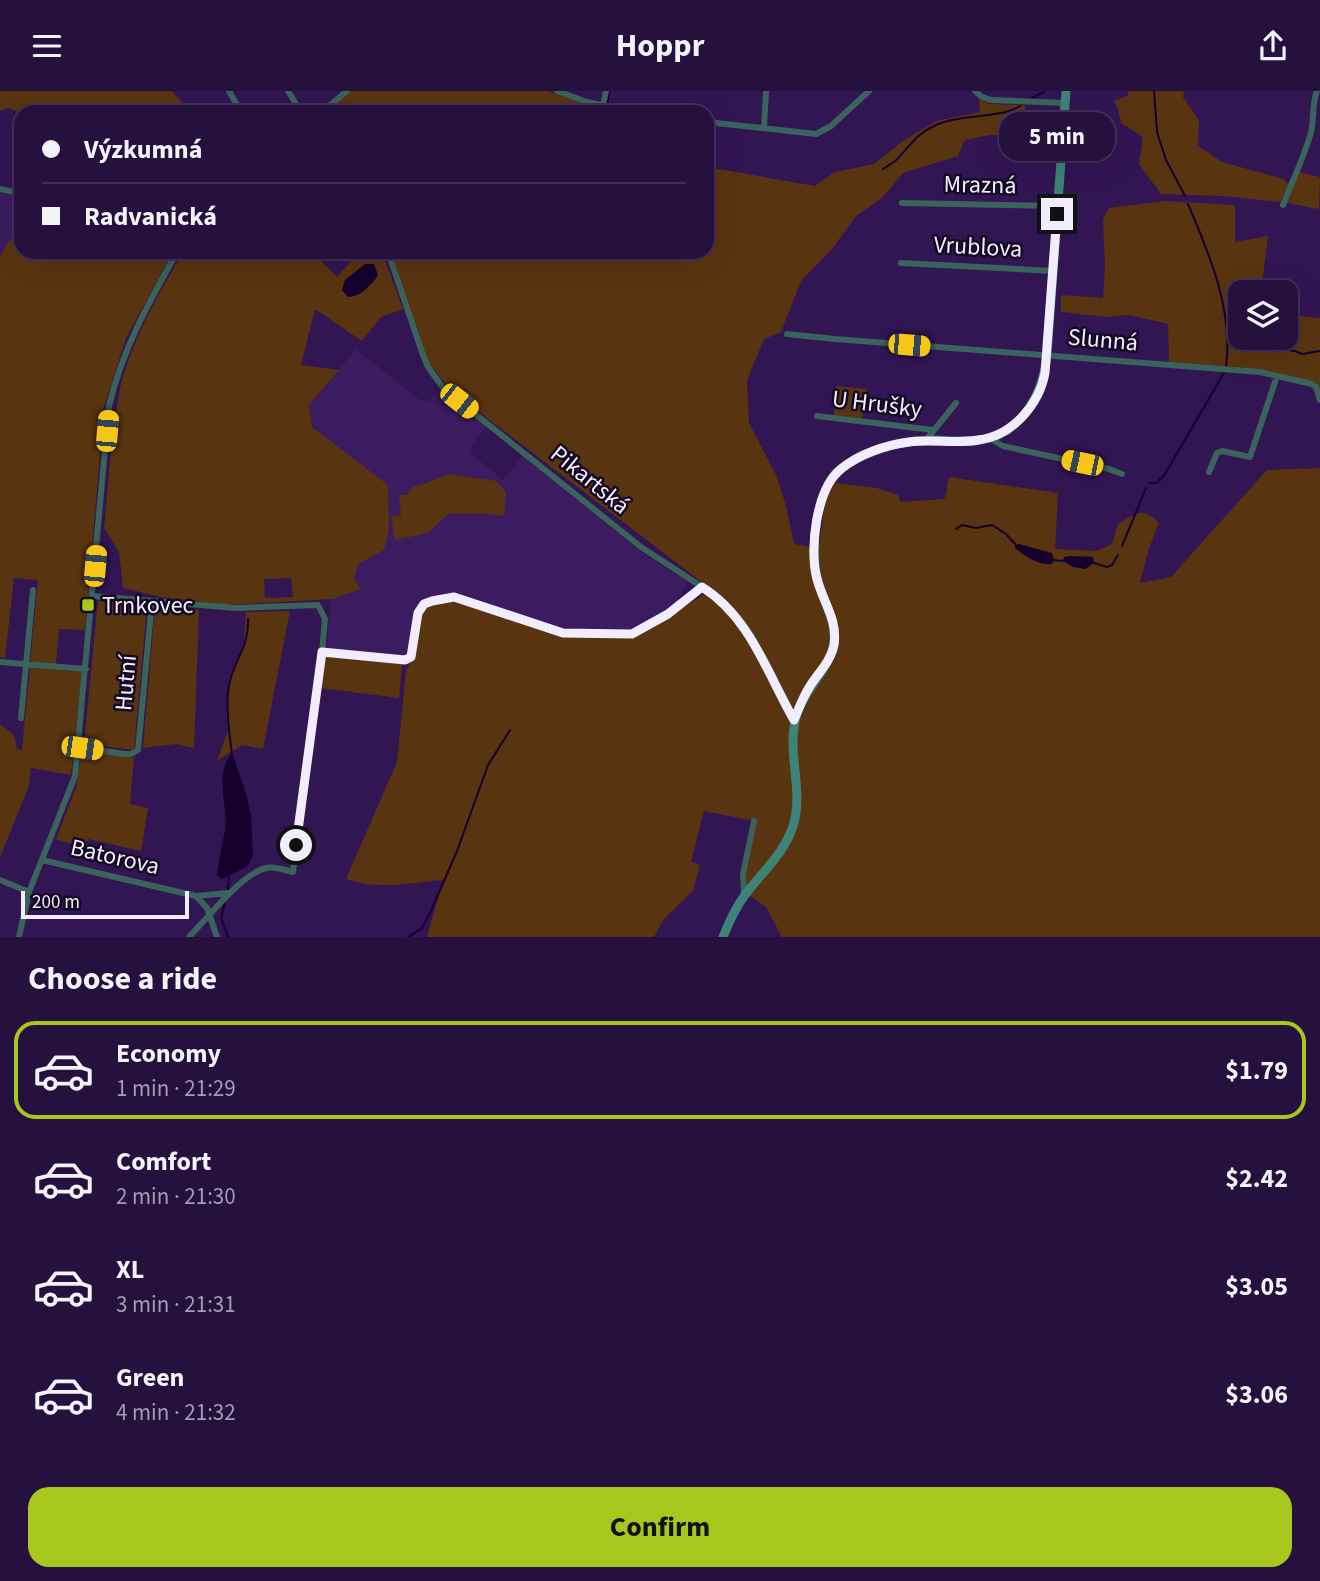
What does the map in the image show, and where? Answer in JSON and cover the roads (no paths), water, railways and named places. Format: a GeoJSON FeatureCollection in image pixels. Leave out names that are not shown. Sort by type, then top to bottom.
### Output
{"type":"FeatureCollection","features":[{"type":"Feature","properties":{"kind":"street"},"geometry":{"type":"LineString","coordinates":[[330,105],[347,91]]}},
{"type":"Feature","properties":{"kind":"street"},"geometry":{"type":"LineString","coordinates":[[556,91],[600,105]]}},
{"type":"Feature","properties":{"kind":"street"},"geometry":{"type":"LineString","coordinates":[[764,128],[766,91]]}},
{"type":"Feature","properties":{"kind":"street"},"geometry":{"type":"LineString","coordinates":[[714,123],[816,134],[831,126],[869,91]]}},
{"type":"Feature","properties":{"kind":"street"},"geometry":{"type":"LineString","coordinates":[[975,91],[991,100],[1065,103]]}},
{"type":"Feature","properties":{"kind":"street"},"geometry":{"type":"LineString","coordinates":[[723,937],[744,895],[782,850],[793,824],[797,798],[792,747],[794,720],[806,692],[829,659],[834,644],[831,615],[818,582],[815,563],[817,525],[827,486],[838,471],[862,456],[896,445],[926,440],[974,441],[989,438],[1012,425],[1034,402],[1044,377],[1047,355],[1066,91]]}},
{"type":"Feature","properties":{"kind":"street"},"geometry":{"type":"LineString","coordinates":[[1283,205],[1314,123],[1317,91]]}},
{"type":"Feature","properties":{"kind":"street","name":"Mrazná"},"geometry":{"type":"LineString","coordinates":[[902,203],[1058,206]]}},
{"type":"Feature","properties":{"kind":"street"},"geometry":{"type":"LineString","coordinates":[[19,937],[29,892],[72,789],[86,669],[109,406],[130,340],[173,259]]}},
{"type":"Feature","properties":{"kind":"street","name":"Pikartská"},"geometry":{"type":"LineString","coordinates":[[390,259],[423,355],[444,389],[641,547],[719,598],[739,619],[794,720]]}},
{"type":"Feature","properties":{"kind":"street","name":"Vrublova"},"geometry":{"type":"LineString","coordinates":[[901,263],[1054,271]]}},
{"type":"Feature","properties":{"kind":"street","name":"Slunná"},"geometry":{"type":"LineString","coordinates":[[787,334],[1260,372],[1312,384],[1320,400]]}},
{"type":"Feature","properties":{"kind":"street"},"geometry":{"type":"LineString","coordinates":[[1209,472],[1217,453],[1222,451],[1250,457],[1277,376]]}},
{"type":"Feature","properties":{"kind":"street"},"geometry":{"type":"LineString","coordinates":[[926,440],[956,403]]}},
{"type":"Feature","properties":{"kind":"street","name":"U Hrušky"},"geometry":{"type":"LineString","coordinates":[[817,416],[933,430]]}},
{"type":"Feature","properties":{"kind":"street"},"geometry":{"type":"LineString","coordinates":[[989,438],[1003,446],[1109,468],[1122,474]]}},
{"type":"Feature","properties":{"kind":"street"},"geometry":{"type":"LineString","coordinates":[[322,652],[405,660],[411,657],[420,609],[432,601],[454,597],[563,633],[632,634],[668,614],[702,587]]}},
{"type":"Feature","properties":{"kind":"street"},"geometry":{"type":"LineString","coordinates":[[21,718],[33,590]]}},
{"type":"Feature","properties":{"kind":"street"},"geometry":{"type":"LineString","coordinates":[[92,596],[236,608],[318,605],[325,619],[293,872],[265,868],[228,893],[189,937]]}},
{"type":"Feature","properties":{"kind":"street","name":"Hutní"},"geometry":{"type":"LineString","coordinates":[[78,747],[124,754],[138,750],[152,601]]}},
{"type":"Feature","properties":{"kind":"street"},"geometry":{"type":"LineString","coordinates":[[0,662],[86,669]]}},
{"type":"Feature","properties":{"kind":"street"},"geometry":{"type":"LineString","coordinates":[[744,895],[743,874],[754,821]]}},
{"type":"Feature","properties":{"kind":"street","name":"Batorova"},"geometry":{"type":"LineString","coordinates":[[42,860],[196,896],[228,893]]}},
{"type":"Feature","properties":{"kind":"street"},"geometry":{"type":"LineString","coordinates":[[0,880],[29,892]]}},
{"type":"Feature","properties":{"kind":"street"},"geometry":{"type":"LineString","coordinates":[[196,896],[207,908],[217,937]]}},
{"type":"Feature","properties":{"kind":"waterway"},"geometry":{"type":"LineString","coordinates":[[607,104],[609,91]]}},
{"type":"Feature","properties":{"kind":"waterway"},"geometry":{"type":"LineString","coordinates":[[1032,98],[1045,91]]}},
{"type":"Feature","properties":{"kind":"waterway"},"geometry":{"type":"LineString","coordinates":[[1154,91],[1157,132],[1166,160],[1185,196]]}},
{"type":"Feature","properties":{"kind":"waterway"},"geometry":{"type":"LineString","coordinates":[[883,169],[897,159],[919,135],[934,126],[955,119],[1000,113],[1020,106]]}},
{"type":"Feature","properties":{"kind":"waterway"},"geometry":{"type":"LineString","coordinates":[[1188,204],[1204,242],[1223,304],[1228,346],[1226,366]]}},
{"type":"Feature","properties":{"kind":"waterway"},"geometry":{"type":"LineString","coordinates":[[1288,350],[1302,354],[1320,351]]}},
{"type":"Feature","properties":{"kind":"waterway"},"geometry":{"type":"LineString","coordinates":[[1149,483],[1157,483],[1165,474],[1225,371]]}},
{"type":"Feature","properties":{"kind":"waterway"},"geometry":{"type":"LineString","coordinates":[[1122,546],[1146,488]]}},
{"type":"Feature","properties":{"kind":"waterway"},"geometry":{"type":"LineString","coordinates":[[956,529],[962,525],[976,528],[992,525],[1015,544]]}},
{"type":"Feature","properties":{"kind":"waterway"},"geometry":{"type":"LineString","coordinates":[[1094,563],[1107,567],[1112,565],[1118,555]]}},
{"type":"Feature","properties":{"kind":"waterway"},"geometry":{"type":"LineString","coordinates":[[1052,560],[1064,561]]}},
{"type":"Feature","properties":{"kind":"waterway"},"geometry":{"type":"LineString","coordinates":[[232,754],[228,695],[231,677],[247,636],[248,619]]}},
{"type":"Feature","properties":{"kind":"waterway"},"geometry":{"type":"LineString","coordinates":[[408,937],[422,928],[431,911],[457,851],[488,765],[510,730]]}},
{"type":"Feature","properties":{"kind":"waterway"},"geometry":{"type":"LineString","coordinates":[[228,890],[229,875]]}},
{"type":"Feature","properties":{"kind":"waterway"},"geometry":{"type":"LineString","coordinates":[[225,902],[221,918],[228,937]]}},
{"type":"Feature","properties":{"kind":"place","name":"Trnkovec"},"geometry":{"type":"Point","coordinates":[88,605]}}]}
